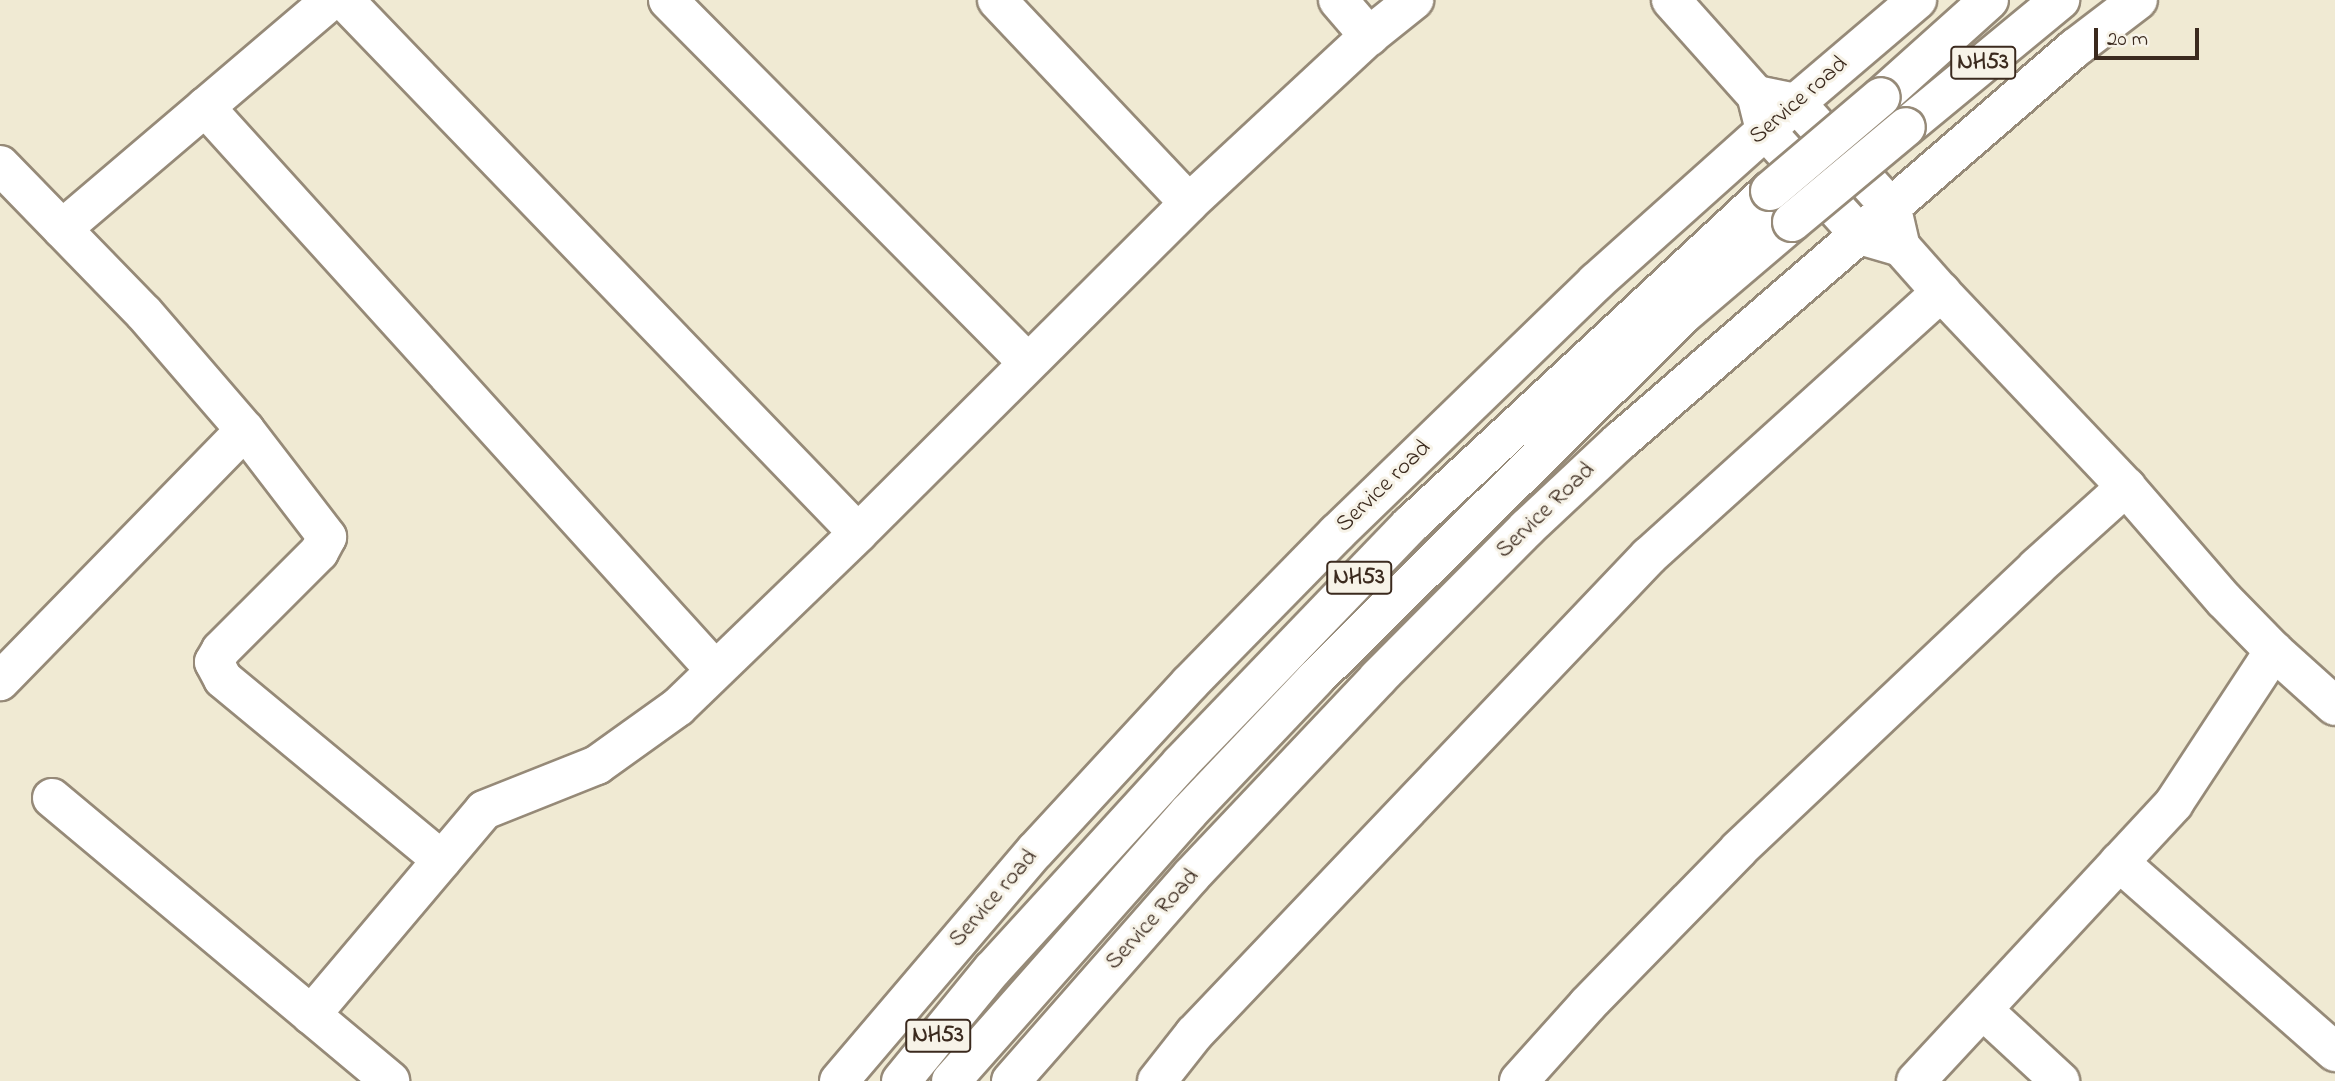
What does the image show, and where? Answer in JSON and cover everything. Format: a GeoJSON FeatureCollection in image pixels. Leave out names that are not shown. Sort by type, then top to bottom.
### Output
{"type":"FeatureCollection","features":[{"type":"Feature","properties":{"kind":"main road"},"geometry":{"type":"LineString","coordinates":[[62,229],[331,0]]}},
{"type":"Feature","properties":{"kind":"main road"},"geometry":{"type":"LineString","coordinates":[[344,0],[858,533]]}},
{"type":"Feature","properties":{"kind":"main road"},"geometry":{"type":"LineString","coordinates":[[668,0],[1027,362]]}},
{"type":"Feature","properties":{"kind":"main road"},"geometry":{"type":"LineString","coordinates":[[997,0],[1189,203]]}},
{"type":"Feature","properties":{"kind":"main road"},"geometry":{"type":"LineString","coordinates":[[1338,0],[1369,36]]}},
{"type":"Feature","properties":{"kind":"main road"},"geometry":{"type":"LineString","coordinates":[[311,1015],[484,810],[597,765],[678,707],[858,533],[1189,203],[1369,36],[1414,0]]}},
{"type":"Feature","properties":{"kind":"main road"},"geometry":{"type":"LineString","coordinates":[[1671,0],[1860,235],[1901,247]]}},
{"type":"Feature","properties":{"kind":"main road","name":"Service road"},"geometry":{"type":"LineString","coordinates":[[839,1081],[1035,851],[1190,683],[1337,533],[1596,282],[1761,113],[1796,103],[1917,0]]}},
{"type":"Feature","properties":{"kind":"main road","name":"NH53"},"geometry":{"type":"LineString","coordinates":[[901,1081],[992,970],[1127,822],[1410,525],[1770,191],[1881,97],[1989,0]]}},
{"type":"Feature","properties":{"kind":"main road","name":"NH53"},"geometry":{"type":"LineString","coordinates":[[951,1081],[1189,813],[1315,679],[1685,313],[2060,0]]}},
{"type":"Feature","properties":{"kind":"main road","name":"Service Road"},"geometry":{"type":"LineString","coordinates":[[1012,1081],[1192,875],[1378,678],[1527,528],[1619,442],[1892,209],[2074,48],[2138,0]]}},
{"type":"Feature","properties":{"kind":"main road"},"geometry":{"type":"LineString","coordinates":[[1796,103],[1892,209],[1901,247],[1941,292],[2126,487],[2224,600],[2274,652],[2335,706]]}},
{"type":"Feature","properties":{"kind":"main road"},"geometry":{"type":"LineString","coordinates":[[205,107],[715,670]]}},
{"type":"Feature","properties":{"kind":"main road"},"geometry":{"type":"LineString","coordinates":[[0,165],[144,313],[245,430],[327,537],[319,552],[221,650],[214,662],[223,680],[442,860]]}},
{"type":"Feature","properties":{"kind":"main road"},"geometry":{"type":"LineString","coordinates":[[1157,1081],[1194,1034],[1649,556],[1941,292]]}},
{"type":"Feature","properties":{"kind":"main road"},"geometry":{"type":"LineString","coordinates":[[0,681],[245,430]]}},
{"type":"Feature","properties":{"kind":"main road"},"geometry":{"type":"LineString","coordinates":[[1519,1081],[1588,1004],[1739,849],[2037,567],[2126,487]]}},
{"type":"Feature","properties":{"kind":"main road"},"geometry":{"type":"LineString","coordinates":[[1916,1081],[2174,803],[2274,652]]}},
{"type":"Feature","properties":{"kind":"main road"},"geometry":{"type":"LineString","coordinates":[[52,798],[390,1081]]}},
{"type":"Feature","properties":{"kind":"main road"},"geometry":{"type":"LineString","coordinates":[[2119,862],[2335,1052]]}},
{"type":"Feature","properties":{"kind":"main road"},"geometry":{"type":"LineString","coordinates":[[1983,1010],[2060,1081]]}}]}
